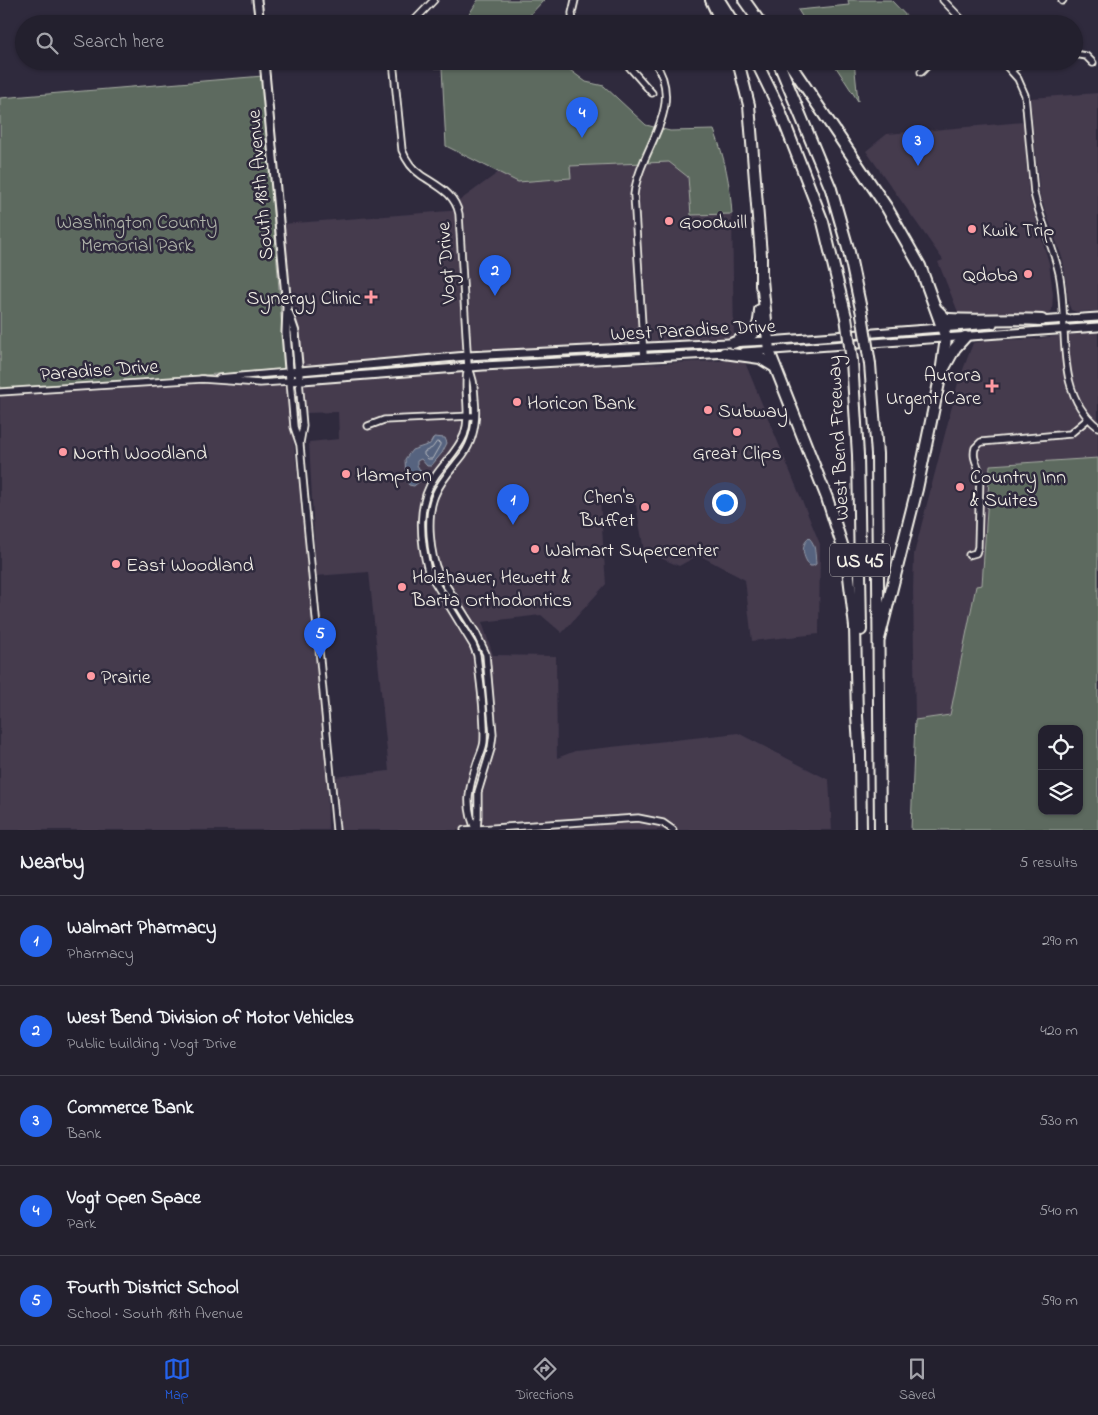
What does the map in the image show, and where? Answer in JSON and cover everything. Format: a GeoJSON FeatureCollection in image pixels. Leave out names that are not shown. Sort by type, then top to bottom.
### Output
{"type":"FeatureCollection","features":[{"type":"Feature","properties":{"kind":"highway"},"geometry":{"type":"LineString","coordinates":[[711,0],[718,15]]}},
{"type":"Feature","properties":{"kind":"highway"},"geometry":{"type":"LineString","coordinates":[[719,0],[728,15]]}},
{"type":"Feature","properties":{"kind":"highway"},"geometry":{"type":"LineString","coordinates":[[742,0],[750,15]]}},
{"type":"Feature","properties":{"kind":"highway"},"geometry":{"type":"LineString","coordinates":[[742,0],[754,15]]}},
{"type":"Feature","properties":{"kind":"highway"},"geometry":{"type":"LineString","coordinates":[[740,70],[749,105],[768,346],[827,498],[846,560],[855,627],[860,758]]}},
{"type":"Feature","properties":{"kind":"highway","name":"West Bend Freeway"},"geometry":{"type":"LineString","coordinates":[[760,70],[778,106],[823,222],[846,317],[852,362],[857,427],[860,537],[861,830]]}},
{"type":"Feature","properties":{"kind":"highway","name":"West Bend Freeway"},"geometry":{"type":"LineString","coordinates":[[782,70],[831,189],[849,252],[870,364],[877,454],[880,830]]}},
{"type":"Feature","properties":{"kind":"highway"},"geometry":{"type":"LineString","coordinates":[[794,70],[887,208],[920,266],[944,333],[941,373],[916,489],[879,639]]}},
{"type":"Feature","properties":{"kind":"highway"},"geometry":{"type":"LineString","coordinates":[[733,343],[753,335],[758,328],[762,280]]}},
{"type":"Feature","properties":{"kind":"highway"},"geometry":{"type":"LineString","coordinates":[[936,309],[942,316],[949,319],[1012,318],[1042,320]]}},
{"type":"Feature","properties":{"kind":"highway"},"geometry":{"type":"LineString","coordinates":[[941,373],[955,348],[965,337]]}},
{"type":"Feature","properties":{"kind":"highway"},"geometry":{"type":"LineString","coordinates":[[724,353],[760,358],[775,367]]}},
{"type":"Feature","properties":{"kind":"street"},"geometry":{"type":"LineString","coordinates":[[257,0],[259,15]]}},
{"type":"Feature","properties":{"kind":"street"},"geometry":{"type":"LineString","coordinates":[[420,15],[434,0]]}},
{"type":"Feature","properties":{"kind":"street"},"geometry":{"type":"LineString","coordinates":[[572,15],[575,0]]}},
{"type":"Feature","properties":{"kind":"street"},"geometry":{"type":"LineString","coordinates":[[943,0],[957,15]]}},
{"type":"Feature","properties":{"kind":"street"},"geometry":{"type":"LineString","coordinates":[[1083,56],[1093,63]]}},
{"type":"Feature","properties":{"kind":"street","name":"South 18th Avenue"},"geometry":{"type":"LineString","coordinates":[[265,70],[287,307],[286,333],[294,427],[300,445],[336,830]]}},
{"type":"Feature","properties":{"kind":"street","name":"Vogt Drive"},"geometry":{"type":"LineString","coordinates":[[394,70],[402,150],[406,159],[420,174],[448,193],[458,210],[468,367]]}},
{"type":"Feature","properties":{"kind":"street"},"geometry":{"type":"LineString","coordinates":[[632,70],[652,93]]}},
{"type":"Feature","properties":{"kind":"street"},"geometry":{"type":"LineString","coordinates":[[644,357],[634,195],[636,182],[665,107],[665,85],[660,70]]}},
{"type":"Feature","properties":{"kind":"street"},"geometry":{"type":"LineString","coordinates":[[1011,70],[1024,89],[1036,206],[1055,256],[1060,275],[1069,383],[1074,398],[1088,420],[1098,427]]}},
{"type":"Feature","properties":{"kind":"street","name":"South 18th Avenue"},"geometry":{"type":"LineString","coordinates":[[287,307],[295,332],[303,426],[300,445]]}},
{"type":"Feature","properties":{"kind":"street","name":"West Paradise Drive"},"geometry":{"type":"LineString","coordinates":[[290,381],[468,367],[724,353],[768,346],[944,333],[1042,320],[1098,317]]}},
{"type":"Feature","properties":{"kind":"street","name":"West Paradise Drive"},"geometry":{"type":"LineString","coordinates":[[944,333],[965,337],[1098,328]]}},
{"type":"Feature","properties":{"kind":"street","name":"West Paradise Drive"},"geometry":{"type":"LineString","coordinates":[[290,372],[468,356],[733,343],[768,346]]}},
{"type":"Feature","properties":{"kind":"street"},"geometry":{"type":"LineString","coordinates":[[468,367],[465,378],[468,415],[464,435],[429,486],[424,498],[421,514],[428,571],[473,645],[477,655],[484,722],[484,744],[473,773],[469,793],[470,818],[476,830]]}},
{"type":"Feature","properties":{"kind":"street"},"geometry":{"type":"LineString","coordinates":[[468,367],[474,378],[476,416],[474,434],[464,453],[442,481],[434,497],[430,514],[435,566],[476,633],[486,654],[493,734],[491,749],[478,792],[476,830]]}},
{"type":"Feature","properties":{"kind":"street","name":"Paradise Drive"},"geometry":{"type":"LineString","coordinates":[[0,392],[290,372]]}},
{"type":"Feature","properties":{"kind":"street","name":"Paradise Drive"},"geometry":{"type":"LineString","coordinates":[[201,379],[260,383],[290,381]]}},
{"type":"Feature","properties":{"kind":"street"},"geometry":{"type":"LineString","coordinates":[[368,426],[384,420],[476,416]]}},
{"type":"Feature","properties":{"kind":"street"},"geometry":{"type":"LineString","coordinates":[[969,556],[976,553],[978,547],[980,474],[979,467],[974,461],[975,448],[981,442],[1070,434],[1088,420]]}},
{"type":"Feature","properties":{"kind":"street"},"geometry":{"type":"LineString","coordinates":[[464,830],[638,818],[664,822],[673,830]]}},
{"type":"Feature","properties":{"kind":"shaded area"},"geometry":{"type":"Polygon","coordinates":[[[1098,93],[1098,311],[1076,312],[1071,310],[1069,305],[1063,260],[1040,196],[1030,98],[1098,93]]]}},
{"type":"Feature","properties":{"kind":"shaded area"},"geometry":{"type":"Polygon","coordinates":[[[1023,122],[1029,196],[1049,263],[1053,294],[1052,310],[1050,314],[1046,315],[960,317],[938,262],[943,260],[866,151],[887,134],[1023,122]]]}},
{"type":"Feature","properties":{"kind":"shaded area"},"geometry":{"type":"Polygon","coordinates":[[[669,162],[688,177],[692,215],[732,214],[734,337],[491,350],[309,367],[303,364],[282,224],[462,210],[459,201],[499,172],[518,182],[570,178],[570,166],[669,162]]]}},
{"type":"Feature","properties":{"kind":"shaded area"},"geometry":{"type":"Polygon","coordinates":[[[1098,331],[1098,458],[990,465],[982,586],[976,586],[950,715],[915,720],[914,554],[958,383],[973,343],[988,340],[1034,339],[1098,331]]]}},
{"type":"Feature","properties":{"kind":"shaded area"},"geometry":{"type":"Polygon","coordinates":[[[744,360],[820,544],[819,634],[752,641],[745,580],[699,555],[679,566],[644,551],[636,505],[600,500],[606,584],[562,633],[541,615],[482,622],[493,655],[556,656],[557,758],[575,751],[738,733],[829,780],[832,830],[340,830],[334,777],[389,771],[369,572],[316,576],[309,442],[339,439],[338,412],[306,413],[304,385],[482,370],[744,360]]]}},
{"type":"Feature","properties":{"kind":"shaded area"},"geometry":{"type":"Polygon","coordinates":[[[186,383],[251,386],[280,384],[287,388],[306,542],[327,758],[328,830],[0,830],[0,395],[186,383]]]}},
{"type":"Feature","properties":{"kind":"green space"},"geometry":{"type":"Polygon","coordinates":[[[478,0],[544,0],[530,15],[469,15],[478,0]]]}},
{"type":"Feature","properties":{"kind":"green space"},"geometry":{"type":"Polygon","coordinates":[[[848,0],[891,0],[905,15],[801,15],[798,10],[849,5],[848,0]]]}},
{"type":"Feature","properties":{"kind":"green space"},"geometry":{"type":"Polygon","coordinates":[[[442,70],[570,70],[586,82],[604,86],[646,125],[670,131],[714,130],[726,171],[732,214],[691,215],[688,177],[669,162],[570,166],[571,178],[518,182],[446,146],[442,70]]]}},
{"type":"Feature","properties":{"kind":"green space"},"geometry":{"type":"Polygon","coordinates":[[[838,70],[855,70],[858,101],[838,70]]]}},
{"type":"Feature","properties":{"kind":"green space","name":"Washington County Memorial Park"},"geometry":{"type":"Polygon","coordinates":[[[263,76],[285,369],[0,390],[0,98],[263,76]]]}},
{"type":"Feature","properties":{"kind":"green space"},"geometry":{"type":"Polygon","coordinates":[[[1098,458],[1098,830],[911,830],[915,720],[950,715],[976,586],[982,585],[990,465],[1098,458]]]}},
{"type":"Feature","properties":{"kind":"water"},"geometry":{"type":"Polygon","coordinates":[[[434,437],[445,438],[447,443],[442,453],[431,466],[427,466],[421,459],[417,461],[421,472],[421,480],[414,486],[409,485],[406,480],[405,459],[412,450],[430,444],[434,437]]]}},
{"type":"Feature","properties":{"kind":"water"},"geometry":{"type":"Polygon","coordinates":[[[809,538],[815,550],[816,564],[813,566],[810,566],[804,555],[804,544],[809,538]]]}},
{"type":"Feature","properties":{"kind":"place","name":"Vogt Open Space"},"geometry":{"type":"Point","coordinates":[582,138]}},
{"type":"Feature","properties":{"kind":"place","name":"Commerce Bank"},"geometry":{"type":"Point","coordinates":[918,166]}},
{"type":"Feature","properties":{"kind":"place","name":"Goodwill"},"geometry":{"type":"Point","coordinates":[669,221]}},
{"type":"Feature","properties":{"kind":"place","name":"Kwik Trip"},"geometry":{"type":"Point","coordinates":[972,229]}},
{"type":"Feature","properties":{"kind":"place","name":"Qdoba"},"geometry":{"type":"Point","coordinates":[1028,274]}},
{"type":"Feature","properties":{"kind":"place","name":"West Bend Division of Motor Vehicles"},"geometry":{"type":"Point","coordinates":[495,296]}},
{"type":"Feature","properties":{"kind":"place","name":"Synergy Clinic"},"geometry":{"type":"Point","coordinates":[371,297]}},
{"type":"Feature","properties":{"kind":"place","name":"Aurora Urgent Care"},"geometry":{"type":"Point","coordinates":[992,386]}},
{"type":"Feature","properties":{"kind":"place","name":"Horicon Bank"},"geometry":{"type":"Point","coordinates":[517,402]}},
{"type":"Feature","properties":{"kind":"place","name":"Subway"},"geometry":{"type":"Point","coordinates":[708,410]}},
{"type":"Feature","properties":{"kind":"place","name":"Great Clips"},"geometry":{"type":"Point","coordinates":[737,432]}},
{"type":"Feature","properties":{"kind":"place","name":"North Woodland"},"geometry":{"type":"Point","coordinates":[63,452]}},
{"type":"Feature","properties":{"kind":"place","name":"Hampton"},"geometry":{"type":"Point","coordinates":[346,474]}},
{"type":"Feature","properties":{"kind":"place","name":"Country Inn & Suites"},"geometry":{"type":"Point","coordinates":[960,487]}},
{"type":"Feature","properties":{"kind":"place","name":"Chen's Buffet"},"geometry":{"type":"Point","coordinates":[645,507]}},
{"type":"Feature","properties":{"kind":"place","name":"Walmart Pharmacy"},"geometry":{"type":"Point","coordinates":[513,525]}},
{"type":"Feature","properties":{"kind":"place","name":"Walmart Supercenter"},"geometry":{"type":"Point","coordinates":[535,549]}},
{"type":"Feature","properties":{"kind":"place","name":"East Woodland"},"geometry":{"type":"Point","coordinates":[116,564]}},
{"type":"Feature","properties":{"kind":"place","name":"Holzhauer, Hewett & Barta Orthodontics"},"geometry":{"type":"Point","coordinates":[402,587]}},
{"type":"Feature","properties":{"kind":"place","name":"Fourth District School"},"geometry":{"type":"Point","coordinates":[320,659]}},
{"type":"Feature","properties":{"kind":"place","name":"Prairie"},"geometry":{"type":"Point","coordinates":[91,676]}}]}
